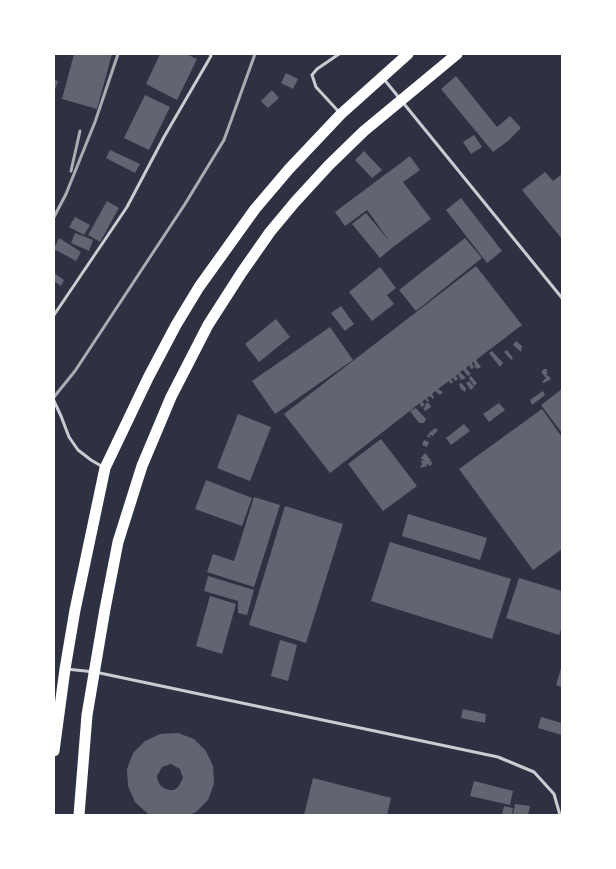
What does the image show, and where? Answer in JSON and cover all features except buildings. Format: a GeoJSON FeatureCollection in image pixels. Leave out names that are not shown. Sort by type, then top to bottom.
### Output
{"type":"FeatureCollection","features":[{"type":"Feature","properties":{"kind":"highway"},"geometry":{"type":"LineString","coordinates":[[54,751],[65,669],[77,602],[105,468],[148,378],[176,325],[199,287],[255,209],[289,169],[341,114],[408,54]]}},
{"type":"Feature","properties":{"kind":"highway"},"geometry":{"type":"LineString","coordinates":[[78,815],[88,715],[105,608],[118,542],[142,466],[171,397],[208,325],[270,232],[295,202],[329,165],[364,131],[457,54]]}},
{"type":"Feature","properties":{"kind":"lane"},"geometry":{"type":"LineString","coordinates":[[54,315],[127,207],[164,137],[211,56],[210,54]]}},
{"type":"Feature","properties":{"kind":"lane"},"geometry":{"type":"LineString","coordinates":[[339,54],[317,69],[312,75],[316,87],[341,114]]}},
{"type":"Feature","properties":{"kind":"lane"},"geometry":{"type":"LineString","coordinates":[[382,77],[562,298]]}},
{"type":"Feature","properties":{"kind":"lane"},"geometry":{"type":"LineString","coordinates":[[54,402],[70,437],[78,450],[105,468]]}},
{"type":"Feature","properties":{"kind":"lane"},"geometry":{"type":"LineString","coordinates":[[65,669],[95,672],[498,757],[534,772],[554,794],[560,815]]}},
{"type":"Feature","properties":{"kind":"railway"},"geometry":{"type":"LineString","coordinates":[[54,217],[66,194],[95,122],[118,54]]}},
{"type":"Feature","properties":{"kind":"railway"},"geometry":{"type":"LineString","coordinates":[[54,397],[75,371],[185,204],[224,140],[255,54]]}},
{"type":"Feature","properties":{"kind":"railway"},"geometry":{"type":"LineString","coordinates":[[71,171],[80,131]]}}]}
